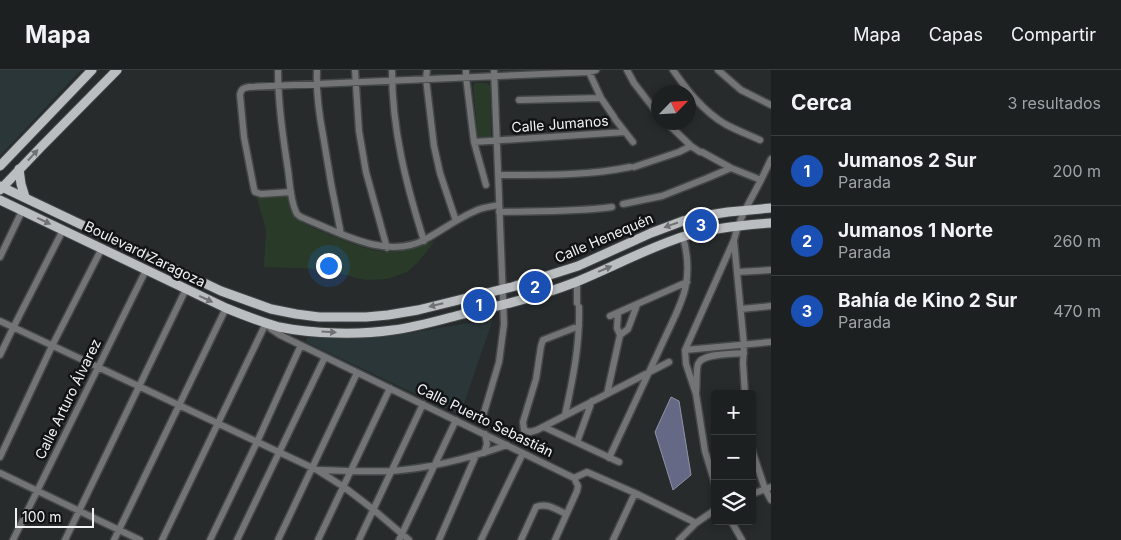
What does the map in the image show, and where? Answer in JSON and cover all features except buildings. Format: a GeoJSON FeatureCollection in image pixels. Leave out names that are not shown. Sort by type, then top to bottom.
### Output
{"type":"FeatureCollection","features":[{"type":"Feature","properties":{"kind":"main road"},"geometry":{"type":"LineString","coordinates":[[0,166],[92,70]]}},
{"type":"Feature","properties":{"kind":"main road"},"geometry":{"type":"LineString","coordinates":[[1,188],[116,70]]}},
{"type":"Feature","properties":{"kind":"main road"},"geometry":{"type":"LineString","coordinates":[[19,169],[25,197]]}},
{"type":"Feature","properties":{"kind":"main road","name":"Boulevard Zaragoza"},"geometry":{"type":"LineString","coordinates":[[1,188],[25,197],[221,291],[271,309]]}},
{"type":"Feature","properties":{"kind":"main road","name":"Boulevard Zaragoza"},"geometry":{"type":"LineString","coordinates":[[0,200],[226,308],[281,327]]}},
{"type":"Feature","properties":{"kind":"main road","name":"Calle Henequén"},"geometry":{"type":"LineString","coordinates":[[271,309],[318,317],[366,317],[418,310],[502,290],[578,266],[669,225],[709,215],[771,208]]}},
{"type":"Feature","properties":{"kind":"main road","name":"Calle Henequén"},"geometry":{"type":"LineString","coordinates":[[281,327],[348,333],[405,328],[504,305],[556,289],[655,247],[703,231],[771,223]]}},
{"type":"Feature","properties":{"kind":"street"},"geometry":{"type":"LineString","coordinates":[[278,70],[283,141],[291,192],[297,214],[341,234],[358,241],[387,248],[409,246],[424,240],[482,208],[560,211],[612,208]]}},
{"type":"Feature","properties":{"kind":"street"},"geometry":{"type":"LineString","coordinates":[[317,70],[317,84],[328,172],[341,234]]}},
{"type":"Feature","properties":{"kind":"street"},"geometry":{"type":"LineString","coordinates":[[355,70],[359,131],[366,172],[387,248]]}},
{"type":"Feature","properties":{"kind":"street"},"geometry":{"type":"LineString","coordinates":[[392,70],[394,114],[400,153],[410,196],[424,240]]}},
{"type":"Feature","properties":{"kind":"street"},"geometry":{"type":"LineString","coordinates":[[427,70],[426,79],[434,146],[440,173],[456,221]]}},
{"type":"Feature","properties":{"kind":"street"},"geometry":{"type":"LineString","coordinates":[[291,192],[261,194],[254,189],[244,137],[240,95],[243,88],[426,79],[466,74],[589,72],[596,70]]}},
{"type":"Feature","properties":{"kind":"street"},"geometry":{"type":"LineString","coordinates":[[628,70],[634,82],[651,105]]}},
{"type":"Feature","properties":{"kind":"street"},"geometry":{"type":"LineString","coordinates":[[673,70],[686,90],[711,114],[724,123],[760,140]]}},
{"type":"Feature","properties":{"kind":"street"},"geometry":{"type":"LineString","coordinates":[[718,70],[740,90],[771,104]]}},
{"type":"Feature","properties":{"kind":"street","name":"Calle Jumanos"},"geometry":{"type":"LineString","coordinates":[[589,72],[601,98],[633,142]]}},
{"type":"Feature","properties":{"kind":"street","name":"Calle Jumanos"},"geometry":{"type":"LineString","coordinates":[[483,416],[499,362],[504,324],[494,73]]}},
{"type":"Feature","properties":{"kind":"street"},"geometry":{"type":"LineString","coordinates":[[466,74],[474,142],[486,185]]}},
{"type":"Feature","properties":{"kind":"street"},"geometry":{"type":"LineString","coordinates":[[519,100],[601,98]]}},
{"type":"Feature","properties":{"kind":"street"},"geometry":{"type":"LineString","coordinates":[[674,130],[691,146],[701,152],[731,168],[761,180]]}},
{"type":"Feature","properties":{"kind":"street","name":"Calle Jumanos"},"geometry":{"type":"LineString","coordinates":[[496,140],[625,132]]}},
{"type":"Feature","properties":{"kind":"street"},"geometry":{"type":"LineString","coordinates":[[474,142],[496,140]]}},
{"type":"Feature","properties":{"kind":"street"},"geometry":{"type":"LineString","coordinates":[[498,175],[572,175],[609,172],[632,167],[679,152],[691,146]]}},
{"type":"Feature","properties":{"kind":"street"},"geometry":{"type":"LineString","coordinates":[[714,480],[705,452],[696,394],[686,364],[685,350],[734,240],[745,210],[771,159]]}},
{"type":"Feature","properties":{"kind":"street"},"geometry":{"type":"LineString","coordinates":[[623,204],[662,196],[731,168]]}},
{"type":"Feature","properties":{"kind":"street"},"geometry":{"type":"LineString","coordinates":[[0,257],[22,211]]}},
{"type":"Feature","properties":{"kind":"street"},"geometry":{"type":"LineString","coordinates":[[0,355],[63,230]]}},
{"type":"Feature","properties":{"kind":"street"},"geometry":{"type":"LineString","coordinates":[[609,458],[676,314],[687,282],[688,265],[683,237]]}},
{"type":"Feature","properties":{"kind":"street"},"geometry":{"type":"LineString","coordinates":[[734,240],[744,345],[745,390]]}},
{"type":"Feature","properties":{"kind":"street"},"geometry":{"type":"LineString","coordinates":[[0,457],[52,346],[102,248]]}},
{"type":"Feature","properties":{"kind":"street","name":"Calle Arturo Álvarez"},"geometry":{"type":"LineString","coordinates":[[13,540],[146,270]]}},
{"type":"Feature","properties":{"kind":"street"},"geometry":{"type":"LineString","coordinates":[[738,272],[771,270]]}},
{"type":"Feature","properties":{"kind":"street"},"geometry":{"type":"LineString","coordinates":[[565,415],[574,374],[579,326],[577,281]]}},
{"type":"Feature","properties":{"kind":"street"},"geometry":{"type":"LineString","coordinates":[[610,316],[687,282]]}},
{"type":"Feature","properties":{"kind":"street"},"geometry":{"type":"LineString","coordinates":[[65,540],[186,289]]}},
{"type":"Feature","properties":{"kind":"street"},"geometry":{"type":"LineString","coordinates":[[620,335],[628,329],[636,305]]}},
{"type":"Feature","properties":{"kind":"street"},"geometry":{"type":"LineString","coordinates":[[741,309],[771,306]]}},
{"type":"Feature","properties":{"kind":"street"},"geometry":{"type":"LineString","coordinates":[[114,540],[226,308]]}},
{"type":"Feature","properties":{"kind":"street"},"geometry":{"type":"LineString","coordinates":[[607,394],[620,335],[617,328],[618,313]]}},
{"type":"Feature","properties":{"kind":"street"},"geometry":{"type":"LineString","coordinates":[[0,321],[314,469],[344,487],[374,510],[401,537],[409,540]]}},
{"type":"Feature","properties":{"kind":"street"},"geometry":{"type":"LineString","coordinates":[[162,540],[266,323]]}},
{"type":"Feature","properties":{"kind":"street","name":"Calle Puerto Sebastián"},"geometry":{"type":"LineString","coordinates":[[266,323],[280,335],[574,478]]}},
{"type":"Feature","properties":{"kind":"street"},"geometry":{"type":"LineString","coordinates":[[579,326],[543,340],[536,379],[523,422],[524,430],[530,432],[544,427],[670,362]]}},
{"type":"Feature","properties":{"kind":"street"},"geometry":{"type":"LineString","coordinates":[[210,540],[301,345],[300,338],[304,330]]}},
{"type":"Feature","properties":{"kind":"street"},"geometry":{"type":"LineString","coordinates":[[685,350],[771,342]]}},
{"type":"Feature","properties":{"kind":"street"},"geometry":{"type":"LineString","coordinates":[[696,394],[697,365],[700,361],[711,356],[744,353]]}},
{"type":"Feature","properties":{"kind":"street"},"geometry":{"type":"LineString","coordinates":[[237,540],[325,357]]}},
{"type":"Feature","properties":{"kind":"street"},"geometry":{"type":"LineString","coordinates":[[278,540],[314,469],[357,372]]}},
{"type":"Feature","properties":{"kind":"street"},"geometry":{"type":"LineString","coordinates":[[318,540],[390,388]]}},
{"type":"Feature","properties":{"kind":"street"},"geometry":{"type":"LineString","coordinates":[[577,442],[592,401]]}},
{"type":"Feature","properties":{"kind":"street"},"geometry":{"type":"LineString","coordinates":[[359,540],[423,404]]}},
{"type":"Feature","properties":{"kind":"street"},"geometry":{"type":"LineString","coordinates":[[401,537],[456,420]]}},
{"type":"Feature","properties":{"kind":"street"},"geometry":{"type":"LineString","coordinates":[[544,427],[619,462]]}},
{"type":"Feature","properties":{"kind":"street"},"geometry":{"type":"LineString","coordinates":[[484,453],[487,444],[485,434]]}},
{"type":"Feature","properties":{"kind":"street"},"geometry":{"type":"LineString","coordinates":[[314,469],[351,472],[435,465],[484,453],[507,445]]}},
{"type":"Feature","properties":{"kind":"street"},"geometry":{"type":"LineString","coordinates":[[481,540],[524,453]]}},
{"type":"Feature","properties":{"kind":"street"},"geometry":{"type":"LineString","coordinates":[[439,540],[476,455]]}},
{"type":"Feature","properties":{"kind":"street"},"geometry":{"type":"LineString","coordinates":[[756,460],[771,500]]}},
{"type":"Feature","properties":{"kind":"street"},"geometry":{"type":"LineString","coordinates":[[555,540],[578,491],[574,478],[587,472],[696,523]]}},
{"type":"Feature","properties":{"kind":"street"},"geometry":{"type":"LineString","coordinates":[[0,473],[140,540]]}},
{"type":"Feature","properties":{"kind":"street"},"geometry":{"type":"LineString","coordinates":[[756,492],[768,488]]}},
{"type":"Feature","properties":{"kind":"street"},"geometry":{"type":"LineString","coordinates":[[613,540],[635,493]]}},
{"type":"Feature","properties":{"kind":"street"},"geometry":{"type":"LineString","coordinates":[[521,540],[536,507],[544,505],[566,514]]}},
{"type":"Feature","properties":{"kind":"street"},"geometry":{"type":"LineString","coordinates":[[679,540],[696,523],[711,513]]}},
{"type":"Feature","properties":{"kind":"street"},"geometry":{"type":"LineString","coordinates":[[733,525],[742,540]]}},
{"type":"Feature","properties":{"kind":"shaded area"},"geometry":{"type":"Polygon","coordinates":[[[0,70],[81,70],[0,156],[0,70]]]}},
{"type":"Feature","properties":{"kind":"shaded area"},"geometry":{"type":"Polygon","coordinates":[[[493,319],[460,415],[306,342],[308,336],[403,334],[493,319]]]}},
{"type":"Feature","properties":{"kind":"green space"},"geometry":{"type":"Polygon","coordinates":[[[475,83],[486,83],[490,86],[491,137],[478,138],[473,86],[475,83]]]}},
{"type":"Feature","properties":{"kind":"green space"},"geometry":{"type":"Polygon","coordinates":[[[288,196],[292,213],[301,222],[361,247],[393,252],[435,241],[407,272],[387,279],[367,280],[324,269],[264,267],[266,230],[257,198],[288,196]]]}},
{"type":"Feature","properties":{"kind":"water"},"geometry":{"type":"Polygon","coordinates":[[[671,397],[679,401],[691,475],[673,490],[655,432],[671,397]]]}},
{"type":"Feature","properties":{"kind":"place","name":"Bahía de Kino 2 Sur"},"geometry":{"type":"Point","coordinates":[701,225]}},
{"type":"Feature","properties":{"kind":"place","name":"Jumanos 1 Norte"},"geometry":{"type":"Point","coordinates":[535,287]}},
{"type":"Feature","properties":{"kind":"place","name":"Jumanos 2 Sur"},"geometry":{"type":"Point","coordinates":[479,305]}}]}
